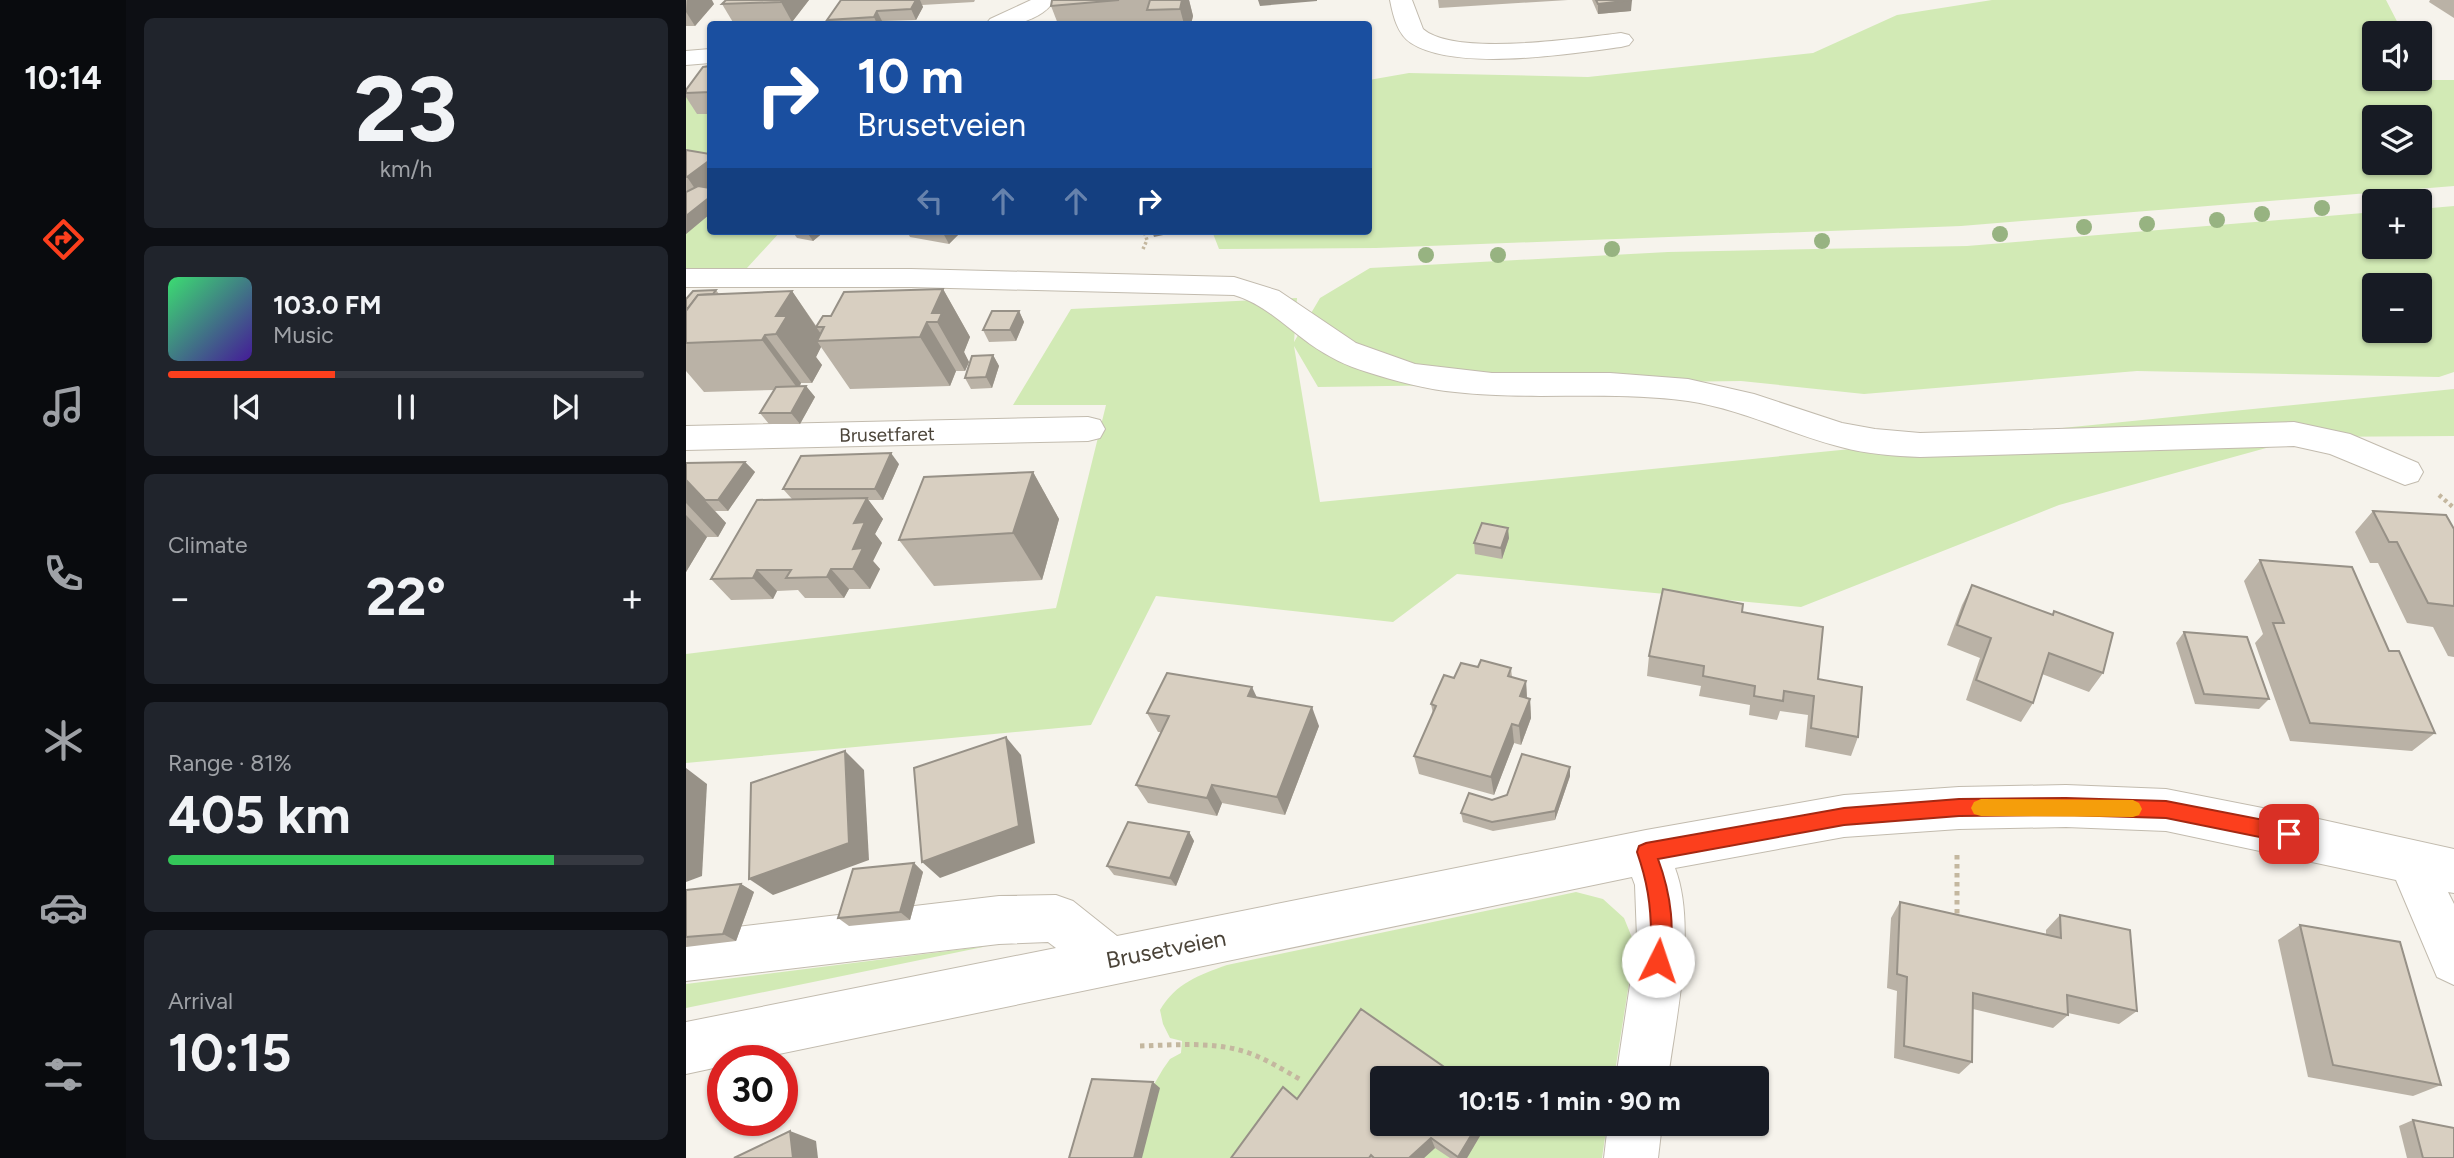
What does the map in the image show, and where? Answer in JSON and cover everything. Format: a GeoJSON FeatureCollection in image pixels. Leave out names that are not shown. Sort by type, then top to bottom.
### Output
{"type":"FeatureCollection","features":[{"type":"Feature","properties":{"kind":"street"},"geometry":{"type":"LineString","coordinates":[[996,11],[1034,9],[1044,0]]}},
{"type":"Feature","properties":{"kind":"street"},"geometry":{"type":"LineString","coordinates":[[1401,0],[1410,29],[1419,37],[1444,47],[1525,50],[1621,40]]}},
{"type":"Feature","properties":{"kind":"street"},"geometry":{"type":"LineString","coordinates":[[686,58],[707,56]]}},
{"type":"Feature","properties":{"kind":"street"},"geometry":{"type":"LineString","coordinates":[[686,81],[707,80]]}},
{"type":"Feature","properties":{"kind":"street"},"geometry":{"type":"LineString","coordinates":[[686,278],[911,278],[1234,286],[1267,295],[1335,345],[1376,364],[1420,376],[1490,383],[1689,390],[1864,440],[1920,446],[2294,434],[2338,443],[2405,472]]}},
{"type":"Feature","properties":{"kind":"street","name":"Brusetfaret"},"geometry":{"type":"LineString","coordinates":[[686,438],[1088,429]]}},
{"type":"Feature","properties":{"kind":"street","name":"Brusetveien"},"geometry":{"type":"LineString","coordinates":[[686,1048],[1646,852],[1844,816],[1959,808],[2066,806],[2166,810],[2314,839],[2433,867],[2454,960]]}},
{"type":"Feature","properties":{"kind":"street"},"geometry":{"type":"LineString","coordinates":[[1644,1066],[1661,938],[1658,885],[1646,852]]}},
{"type":"Feature","properties":{"kind":"street"},"geometry":{"type":"LineString","coordinates":[[686,957],[999,920],[1056,918],[1110,961]]}},
{"type":"Feature","properties":{"kind":"street"},"geometry":{"type":"LineString","coordinates":[[1631,1158],[1634,1136]]}},
{"type":"Feature","properties":{"kind":"path"},"geometry":{"type":"LineString","coordinates":[[1143,249],[1147,240],[1145,235]]}},
{"type":"Feature","properties":{"kind":"path"},"geometry":{"type":"LineString","coordinates":[[1958,924],[1956,831],[1959,808]]}},
{"type":"Feature","properties":{"kind":"path"},"geometry":{"type":"LineString","coordinates":[[1140,1046],[1208,1045],[1237,1049],[1303,1081]]}},
{"type":"Feature","properties":{"kind":"green space"},"geometry":{"type":"Polygon","coordinates":[[[1992,0],[2386,0],[2397,21],[2362,21],[2362,91],[2432,91],[2432,80],[2454,80],[2454,186],[2362,189],[2362,193],[1961,226],[1376,248],[1219,249],[1214,235],[1372,235],[1372,79],[1409,73],[1588,77],[1813,53],[1897,15],[1992,0]]]}},
{"type":"Feature","properties":{"kind":"green space"},"geometry":{"type":"Polygon","coordinates":[[[707,89],[707,183],[686,183],[686,91],[707,89]]]}},
{"type":"Feature","properties":{"kind":"green space"},"geometry":{"type":"Polygon","coordinates":[[[707,194],[707,235],[777,235],[747,268],[686,270],[686,217],[707,194]]]}},
{"type":"Feature","properties":{"kind":"green space"},"geometry":{"type":"Polygon","coordinates":[[[2454,206],[2454,372],[2439,377],[2137,371],[1864,394],[1741,381],[1318,387],[1294,346],[1320,502],[2454,389],[2454,436],[2306,437],[2059,505],[1801,607],[1457,574],[1393,622],[1156,596],[1091,725],[686,763],[686,654],[1056,608],[1106,405],[1013,405],[1071,309],[1297,298],[1294,342],[1320,298],[1370,268],[1668,252],[1967,246],[2362,213],[2362,259],[2432,259],[2432,208],[2454,206]]]}},
{"type":"Feature","properties":{"kind":"green space"},"geometry":{"type":"Polygon","coordinates":[[[1576,892],[1603,899],[1624,918],[1635,945],[1616,1066],[1370,1066],[1370,1136],[1605,1136],[1602,1158],[1111,1158],[1163,1069],[1170,1059],[1181,1053],[1182,1041],[1170,1038],[1160,1010],[1173,993],[1189,981],[1227,965],[1576,892]]]}},
{"type":"Feature","properties":{"kind":"green space"},"geometry":{"type":"Polygon","coordinates":[[[988,946],[686,1008],[686,984],[988,946]]]}},
{"type":"Feature","properties":{"kind":"building"},"geometry":{"type":"Polygon","coordinates":[[[726,0],[782,0],[722,4],[726,0]]]}},
{"type":"Feature","properties":{"kind":"building"},"geometry":{"type":"Polygon","coordinates":[[[841,0],[916,0],[911,9],[877,11],[874,17],[827,20],[841,0]]]}},
{"type":"Feature","properties":{"kind":"building"},"geometry":{"type":"Polygon","coordinates":[[[1052,0],[1119,0],[1051,6],[1052,0]]]}},
{"type":"Feature","properties":{"kind":"building"},"geometry":{"type":"Polygon","coordinates":[[[1150,0],[1182,0],[1180,9],[1147,10],[1150,0]]]}},
{"type":"Feature","properties":{"kind":"building"},"geometry":{"type":"Polygon","coordinates":[[[1596,0],[1632,0],[1598,4],[1596,0]]]}},
{"type":"Feature","properties":{"kind":"building"},"geometry":{"type":"Polygon","coordinates":[[[707,66],[707,92],[686,93],[686,90],[703,67],[707,66]]]}},
{"type":"Feature","properties":{"kind":"building"},"geometry":{"type":"Polygon","coordinates":[[[686,150],[707,154],[707,162],[686,177],[686,150]]]}},
{"type":"Feature","properties":{"kind":"building"},"geometry":{"type":"Polygon","coordinates":[[[698,186],[707,188],[707,199],[686,216],[686,192],[698,186]]]}},
{"type":"Feature","properties":{"kind":"building"},"geometry":{"type":"Polygon","coordinates":[[[943,289],[932,313],[942,313],[938,322],[927,322],[920,337],[817,341],[824,327],[816,327],[823,316],[831,316],[844,292],[943,289]]]}},
{"type":"Feature","properties":{"kind":"building"},"geometry":{"type":"Polygon","coordinates":[[[716,290],[713,294],[698,295],[686,308],[686,299],[693,291],[716,290]]]}},
{"type":"Feature","properties":{"kind":"building"},"geometry":{"type":"Polygon","coordinates":[[[792,291],[776,316],[787,316],[776,334],[765,335],[762,340],[686,343],[686,311],[698,295],[792,291]]]}},
{"type":"Feature","properties":{"kind":"building"},"geometry":{"type":"Polygon","coordinates":[[[992,311],[1019,311],[1010,330],[983,330],[992,311]]]}},
{"type":"Feature","properties":{"kind":"building"},"geometry":{"type":"Polygon","coordinates":[[[993,355],[986,377],[965,378],[972,356],[993,355]]]}},
{"type":"Feature","properties":{"kind":"building"},"geometry":{"type":"Polygon","coordinates":[[[806,386],[791,413],[760,413],[776,387],[806,386]]]}},
{"type":"Feature","properties":{"kind":"building"},"geometry":{"type":"Polygon","coordinates":[[[891,453],[875,489],[783,489],[801,456],[891,453]]]}},
{"type":"Feature","properties":{"kind":"building"},"geometry":{"type":"Polygon","coordinates":[[[745,462],[718,500],[705,500],[686,480],[686,463],[745,462]]]}},
{"type":"Feature","properties":{"kind":"building"},"geometry":{"type":"Polygon","coordinates":[[[1033,472],[1013,533],[899,540],[924,477],[1033,472]]]}},
{"type":"Feature","properties":{"kind":"building"},"geometry":{"type":"Polygon","coordinates":[[[867,498],[854,523],[865,522],[853,549],[863,548],[853,569],[831,569],[827,577],[786,578],[791,570],[757,570],[753,578],[711,579],[757,500],[867,498]]]}},
{"type":"Feature","properties":{"kind":"building"},"geometry":{"type":"Polygon","coordinates":[[[2373,511],[2446,515],[2454,529],[2454,606],[2428,603],[2397,542],[2389,542],[2373,511]]]}},
{"type":"Feature","properties":{"kind":"building"},"geometry":{"type":"Polygon","coordinates":[[[1482,523],[1508,528],[1501,548],[1474,543],[1482,523]]]}},
{"type":"Feature","properties":{"kind":"building"},"geometry":{"type":"Polygon","coordinates":[[[2260,560],[2352,567],[2389,651],[2399,651],[2435,733],[2310,723],[2273,623],[2284,623],[2260,560]]]}},
{"type":"Feature","properties":{"kind":"building"},"geometry":{"type":"Polygon","coordinates":[[[1972,585],[2053,615],[2054,611],[2113,633],[2103,673],[2049,653],[2033,703],[1976,680],[1991,638],[1957,625],[1972,585]]]}},
{"type":"Feature","properties":{"kind":"building"},"geometry":{"type":"Polygon","coordinates":[[[1663,589],[1743,604],[1742,612],[1823,627],[1818,679],[1862,687],[1858,737],[1811,728],[1814,696],[1784,691],[1783,701],[1754,696],[1755,686],[1703,676],[1704,666],[1649,656],[1663,589]]]}},
{"type":"Feature","properties":{"kind":"building"},"geometry":{"type":"Polygon","coordinates":[[[2184,632],[2247,637],[2269,699],[2204,694],[2184,632]]]}},
{"type":"Feature","properties":{"kind":"building"},"geometry":{"type":"Polygon","coordinates":[[[1481,660],[1511,668],[1508,676],[1526,681],[1520,696],[1530,699],[1519,726],[1512,724],[1491,777],[1414,756],[1436,706],[1431,704],[1444,675],[1454,678],[1461,663],[1478,667],[1481,660]]]}},
{"type":"Feature","properties":{"kind":"building"},"geometry":{"type":"Polygon","coordinates":[[[1167,673],[1252,687],[1248,696],[1312,707],[1277,797],[1212,785],[1207,798],[1136,785],[1169,716],[1147,713],[1167,673]]]}},
{"type":"Feature","properties":{"kind":"building"},"geometry":{"type":"Polygon","coordinates":[[[1006,737],[1019,826],[922,862],[914,768],[1006,737]]]}},
{"type":"Feature","properties":{"kind":"building"},"geometry":{"type":"Polygon","coordinates":[[[845,751],[849,843],[749,879],[751,783],[845,751]]]}},
{"type":"Feature","properties":{"kind":"building"},"geometry":{"type":"Polygon","coordinates":[[[1522,754],[1570,767],[1555,811],[1492,822],[1461,813],[1469,793],[1492,800],[1507,795],[1522,754]]]}},
{"type":"Feature","properties":{"kind":"building"},"geometry":{"type":"Polygon","coordinates":[[[1128,822],[1189,832],[1170,878],[1107,866],[1128,822]]]}},
{"type":"Feature","properties":{"kind":"building"},"geometry":{"type":"Polygon","coordinates":[[[914,863],[900,912],[838,918],[853,869],[914,863]]]}},
{"type":"Feature","properties":{"kind":"building"},"geometry":{"type":"Polygon","coordinates":[[[741,884],[723,934],[686,937],[686,890],[741,884]]]}},
{"type":"Feature","properties":{"kind":"building"},"geometry":{"type":"Polygon","coordinates":[[[1900,902],[2061,938],[2060,915],[2130,930],[2137,1011],[2067,995],[2068,1015],[1973,993],[1972,1062],[1904,1046],[1907,977],[1897,974],[1900,902]]]}},
{"type":"Feature","properties":{"kind":"building"},"geometry":{"type":"Polygon","coordinates":[[[2300,925],[2400,942],[2441,1085],[2333,1065],[2300,925]]]}},
{"type":"Feature","properties":{"kind":"building"},"geometry":{"type":"Polygon","coordinates":[[[1361,1009],[1443,1066],[1370,1066],[1370,1136],[1471,1136],[1458,1157],[1431,1138],[1409,1158],[1374,1158],[1371,1155],[1369,1158],[1231,1158],[1283,1087],[1297,1099],[1361,1009]]]}},
{"type":"Feature","properties":{"kind":"building"},"geometry":{"type":"Polygon","coordinates":[[[1092,1079],[1153,1082],[1134,1158],[1069,1158],[1092,1079]]]}},
{"type":"Feature","properties":{"kind":"building"},"geometry":{"type":"Polygon","coordinates":[[[2413,1120],[2454,1128],[2454,1158],[2423,1158],[2413,1120]]]}},
{"type":"Feature","properties":{"kind":"building"},"geometry":{"type":"Polygon","coordinates":[[[780,1136],[791,1136],[793,1158],[734,1158],[780,1136]]]}},
{"type":"Feature","properties":{"kind":"slow traffic"},"geometry":{"type":"LineString","coordinates":[[1981,808],[2066,806],[2133,809]]}},
{"type":"Feature","properties":{"kind":"route"},"geometry":{"type":"LineString","coordinates":[[1658,961],[1661,938],[1658,885],[1646,852],[1844,816],[1959,808],[2066,806],[2166,810],[2289,834]]}}]}
